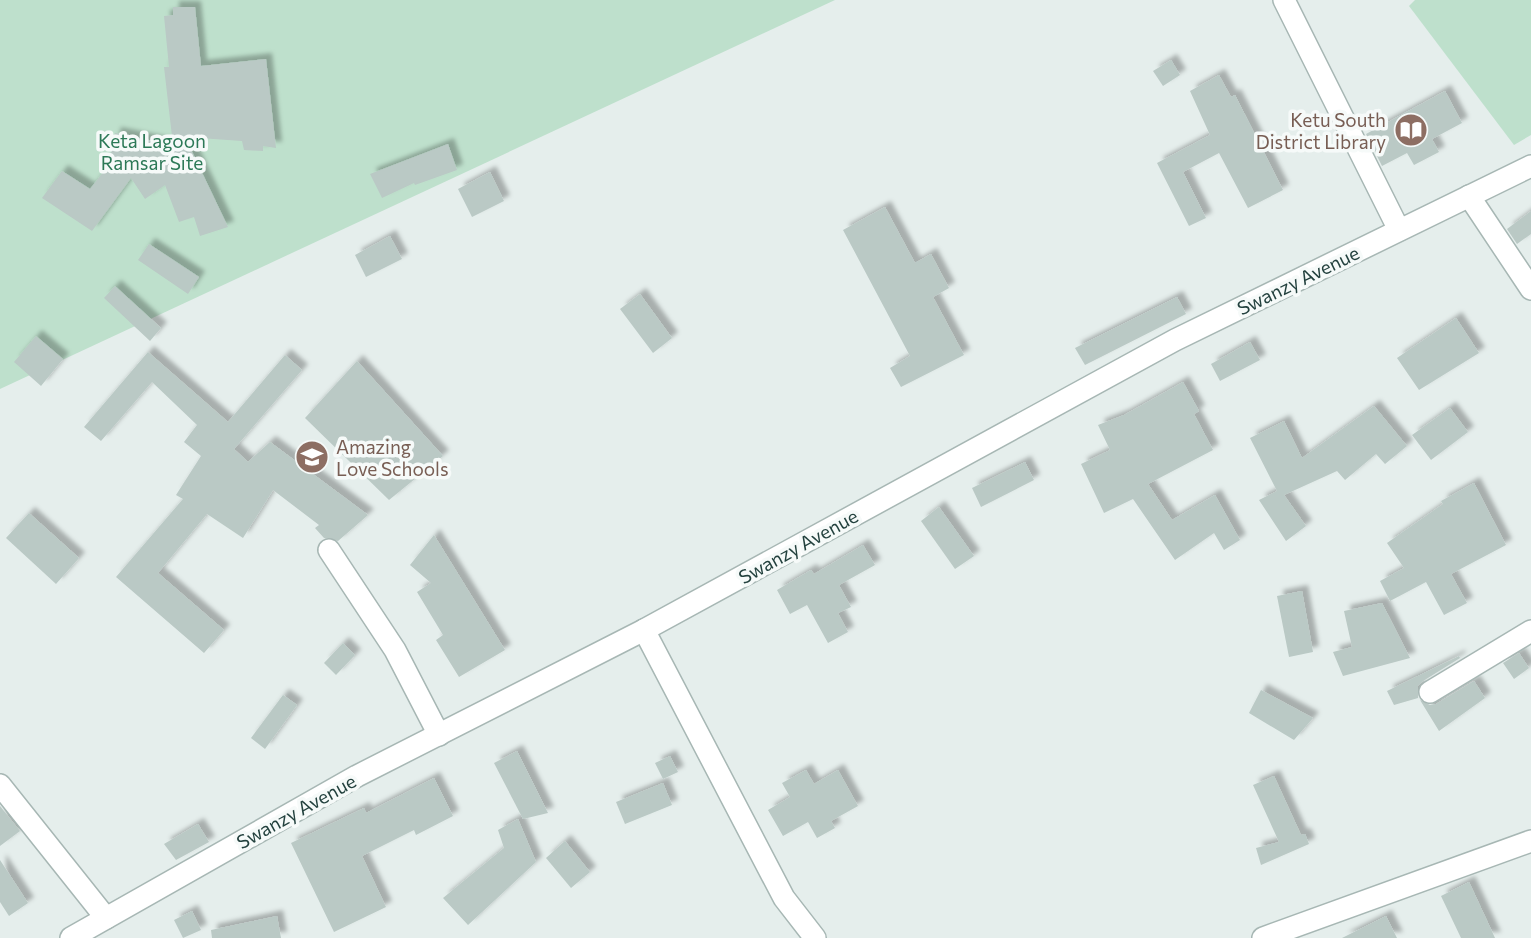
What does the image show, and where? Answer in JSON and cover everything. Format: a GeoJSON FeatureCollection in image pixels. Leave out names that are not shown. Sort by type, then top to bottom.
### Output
{"type":"FeatureCollection","features":[{"type":"Feature","properties":{"kind":"street"},"geometry":{"type":"LineString","coordinates":[[1284,0],[1399,230]]}},
{"type":"Feature","properties":{"kind":"street","name":"Swanzy Avenue"},"geometry":{"type":"LineString","coordinates":[[71,938],[357,776],[644,631],[1175,340],[1531,166]]}},
{"type":"Feature","properties":{"kind":"street"},"geometry":{"type":"LineString","coordinates":[[1469,196],[1531,289]]}},
{"type":"Feature","properties":{"kind":"street"},"geometry":{"type":"LineString","coordinates":[[328,550],[395,650],[439,735]]}},
{"type":"Feature","properties":{"kind":"street"},"geometry":{"type":"LineString","coordinates":[[644,631],[784,898],[815,938]]}},
{"type":"Feature","properties":{"kind":"street"},"geometry":{"type":"LineString","coordinates":[[1430,692],[1531,631]]}},
{"type":"Feature","properties":{"kind":"street"},"geometry":{"type":"LineString","coordinates":[[0,785],[106,918]]}},
{"type":"Feature","properties":{"kind":"street"},"geometry":{"type":"LineString","coordinates":[[1263,938],[1315,929],[1531,841]]}},
{"type":"Feature","properties":{"kind":"green space","name":"Keta Lagoon Ramsar Site"},"geometry":{"type":"Polygon","coordinates":[[[0,0],[835,0],[0,389],[0,0]]]}},
{"type":"Feature","properties":{"kind":"green space"},"geometry":{"type":"Polygon","coordinates":[[[1415,0],[1531,0],[1531,135],[1514,145],[1409,6],[1415,0]]]}},
{"type":"Feature","properties":{"kind":"building"},"geometry":{"type":"Polygon","coordinates":[[[173,7],[195,7],[201,66],[266,59],[276,148],[263,146],[263,151],[244,150],[242,141],[185,137],[228,227],[200,236],[194,217],[179,222],[165,185],[145,199],[131,178],[92,231],[42,198],[62,171],[90,189],[108,166],[115,133],[173,145],[164,67],[169,67],[164,16],[173,15],[173,7]]]}},
{"type":"Feature","properties":{"kind":"building"},"geometry":{"type":"Polygon","coordinates":[[[1171,60],[1180,75],[1163,86],[1153,71],[1171,60]]]}},
{"type":"Feature","properties":{"kind":"building"},"geometry":{"type":"Polygon","coordinates":[[[1219,75],[1231,97],[1235,95],[1283,190],[1248,208],[1219,153],[1183,172],[1206,218],[1189,226],[1157,163],[1210,135],[1190,91],[1219,75]]]}},
{"type":"Feature","properties":{"kind":"building","name":"Ketu South District Library"},"geometry":{"type":"Polygon","coordinates":[[[1445,91],[1462,123],[1432,139],[1439,152],[1414,165],[1407,153],[1382,166],[1366,134],[1445,91]]]}},
{"type":"Feature","properties":{"kind":"building"},"geometry":{"type":"Polygon","coordinates":[[[448,144],[457,170],[415,185],[414,183],[382,198],[370,174],[448,144]]]}},
{"type":"Feature","properties":{"kind":"building"},"geometry":{"type":"Polygon","coordinates":[[[490,172],[504,201],[472,217],[458,189],[490,172]]]}},
{"type":"Feature","properties":{"kind":"building"},"geometry":{"type":"Polygon","coordinates":[[[885,207],[915,263],[931,254],[949,288],[933,297],[964,355],[901,387],[890,368],[910,356],[843,230],[885,207]]]}},
{"type":"Feature","properties":{"kind":"building"},"geometry":{"type":"Polygon","coordinates":[[[1531,211],[1531,234],[1517,244],[1507,229],[1531,211]]]}},
{"type":"Feature","properties":{"kind":"building"},"geometry":{"type":"Polygon","coordinates":[[[390,236],[402,259],[366,277],[355,255],[390,236]]]}},
{"type":"Feature","properties":{"kind":"building"},"geometry":{"type":"Polygon","coordinates":[[[149,244],[199,277],[188,294],[138,260],[149,244]]]}},
{"type":"Feature","properties":{"kind":"building"},"geometry":{"type":"Polygon","coordinates":[[[115,286],[161,328],[150,341],[104,298],[115,286]]]}},
{"type":"Feature","properties":{"kind":"building"},"geometry":{"type":"Polygon","coordinates":[[[640,294],[672,338],[653,353],[620,309],[640,294]]]}},
{"type":"Feature","properties":{"kind":"building"},"geometry":{"type":"Polygon","coordinates":[[[1177,297],[1186,314],[1085,365],[1075,348],[1177,297]]]}},
{"type":"Feature","properties":{"kind":"building"},"geometry":{"type":"Polygon","coordinates":[[[1456,318],[1479,353],[1419,390],[1397,358],[1456,318]]]}},
{"type":"Feature","properties":{"kind":"building"},"geometry":{"type":"Polygon","coordinates":[[[36,336],[63,359],[41,386],[14,362],[36,336]]]}},
{"type":"Feature","properties":{"kind":"building"},"geometry":{"type":"Polygon","coordinates":[[[1250,342],[1260,360],[1220,381],[1211,364],[1250,342]]]}},
{"type":"Feature","properties":{"kind":"building"},"geometry":{"type":"Polygon","coordinates":[[[148,352],[228,422],[285,355],[302,370],[234,449],[248,462],[270,442],[368,515],[338,541],[324,538],[315,528],[319,525],[273,490],[243,538],[207,514],[158,573],[224,630],[204,653],[116,577],[183,499],[176,495],[201,456],[184,442],[197,425],[152,382],[101,441],[84,427],[148,352]]]}},
{"type":"Feature","properties":{"kind":"building"},"geometry":{"type":"Polygon","coordinates":[[[357,361],[443,456],[389,500],[305,418],[357,361]]]}},
{"type":"Feature","properties":{"kind":"building"},"geometry":{"type":"Polygon","coordinates":[[[1183,382],[1199,411],[1194,414],[1213,450],[1148,484],[1172,520],[1215,495],[1240,540],[1224,550],[1214,533],[1175,560],[1133,499],[1104,513],[1081,464],[1110,450],[1098,425],[1124,415],[1183,382]]]}},
{"type":"Feature","properties":{"kind":"building"},"geometry":{"type":"Polygon","coordinates":[[[1374,406],[1407,446],[1385,464],[1376,454],[1345,480],[1337,471],[1284,495],[1306,526],[1286,541],[1259,500],[1277,491],[1250,438],[1284,421],[1302,458],[1374,406]]]}},
{"type":"Feature","properties":{"kind":"building"},"geometry":{"type":"Polygon","coordinates":[[[1450,408],[1468,432],[1431,460],[1412,435],[1450,408]]]}},
{"type":"Feature","properties":{"kind":"building"},"geometry":{"type":"Polygon","coordinates":[[[1025,462],[1034,480],[981,507],[972,488],[1025,462]]]}},
{"type":"Feature","properties":{"kind":"building"},"geometry":{"type":"Polygon","coordinates":[[[1474,483],[1506,545],[1451,574],[1467,603],[1444,615],[1426,582],[1390,601],[1380,581],[1404,568],[1387,543],[1443,504],[1441,501],[1474,483]]]}},
{"type":"Feature","properties":{"kind":"building"},"geometry":{"type":"Polygon","coordinates":[[[939,507],[974,556],[955,569],[921,521],[939,507]]]}},
{"type":"Feature","properties":{"kind":"building"},"geometry":{"type":"Polygon","coordinates":[[[29,513],[79,558],[56,584],[6,538],[29,513]]]}},
{"type":"Feature","properties":{"kind":"building"},"geometry":{"type":"Polygon","coordinates":[[[434,535],[505,650],[459,677],[436,640],[443,635],[417,592],[431,583],[410,565],[434,535]]]}},
{"type":"Feature","properties":{"kind":"building"},"geometry":{"type":"Polygon","coordinates":[[[863,545],[875,565],[839,585],[851,607],[838,613],[848,632],[828,643],[807,605],[790,614],[777,590],[811,570],[814,574],[863,545]]]}},
{"type":"Feature","properties":{"kind":"building"},"geometry":{"type":"Polygon","coordinates":[[[1302,591],[1313,652],[1289,657],[1277,596],[1302,591]]]}},
{"type":"Feature","properties":{"kind":"building"},"geometry":{"type":"Polygon","coordinates":[[[1382,603],[1410,658],[1343,676],[1333,652],[1352,647],[1344,611],[1382,603]]]}},
{"type":"Feature","properties":{"kind":"building"},"geometry":{"type":"Polygon","coordinates":[[[343,643],[355,655],[336,675],[324,663],[343,643]]]}},
{"type":"Feature","properties":{"kind":"building"},"geometry":{"type":"Polygon","coordinates":[[[1519,653],[1529,668],[1514,679],[1503,663],[1519,653]]]}},
{"type":"Feature","properties":{"kind":"building"},"geometry":{"type":"Polygon","coordinates":[[[1459,656],[1460,658],[1418,686],[1418,698],[1394,705],[1387,691],[1459,656]]]}},
{"type":"Feature","properties":{"kind":"building"},"geometry":{"type":"Polygon","coordinates":[[[1474,681],[1485,698],[1439,731],[1420,700],[1430,705],[1436,704],[1474,681]]]}},
{"type":"Feature","properties":{"kind":"building"},"geometry":{"type":"Polygon","coordinates":[[[1261,690],[1313,718],[1294,740],[1249,713],[1261,690]]]}},
{"type":"Feature","properties":{"kind":"building"},"geometry":{"type":"Polygon","coordinates":[[[283,695],[297,705],[265,749],[251,738],[283,695]]]}},
{"type":"Feature","properties":{"kind":"building"},"geometry":{"type":"Polygon","coordinates":[[[517,751],[548,813],[523,819],[494,763],[517,751]]]}},
{"type":"Feature","properties":{"kind":"building"},"geometry":{"type":"Polygon","coordinates":[[[670,756],[678,772],[663,779],[655,763],[670,756]]]}},
{"type":"Feature","properties":{"kind":"building"},"geometry":{"type":"Polygon","coordinates":[[[806,770],[814,784],[838,770],[858,806],[831,821],[835,828],[817,838],[808,822],[783,836],[768,810],[790,797],[782,783],[806,770]]]}},
{"type":"Feature","properties":{"kind":"building"},"geometry":{"type":"Polygon","coordinates":[[[1274,776],[1301,835],[1305,834],[1309,844],[1261,865],[1256,848],[1279,842],[1253,785],[1274,776]]]}},
{"type":"Feature","properties":{"kind":"building"},"geometry":{"type":"Polygon","coordinates":[[[434,778],[453,816],[416,835],[414,830],[362,856],[386,907],[334,932],[291,843],[364,808],[366,813],[434,778]]]}},
{"type":"Feature","properties":{"kind":"building"},"geometry":{"type":"Polygon","coordinates":[[[663,783],[672,805],[625,824],[616,802],[663,783]]]}},
{"type":"Feature","properties":{"kind":"building"},"geometry":{"type":"Polygon","coordinates":[[[0,806],[20,831],[0,846],[0,806]]]}},
{"type":"Feature","properties":{"kind":"building"},"geometry":{"type":"Polygon","coordinates":[[[518,819],[536,862],[468,925],[443,898],[504,848],[498,830],[518,819]]]}},
{"type":"Feature","properties":{"kind":"building"},"geometry":{"type":"Polygon","coordinates":[[[198,824],[209,842],[176,860],[164,844],[198,824]]]}},
{"type":"Feature","properties":{"kind":"building"},"geometry":{"type":"Polygon","coordinates":[[[565,841],[590,872],[571,888],[546,858],[565,841]]]}},
{"type":"Feature","properties":{"kind":"building"},"geometry":{"type":"Polygon","coordinates":[[[0,860],[28,903],[9,916],[0,902],[0,860]]]}},
{"type":"Feature","properties":{"kind":"building"},"geometry":{"type":"Polygon","coordinates":[[[1469,882],[1495,938],[1461,938],[1441,896],[1469,882]]]}},
{"type":"Feature","properties":{"kind":"building"},"geometry":{"type":"Polygon","coordinates":[[[192,911],[201,930],[183,938],[174,920],[192,911]]]}},
{"type":"Feature","properties":{"kind":"building"},"geometry":{"type":"Polygon","coordinates":[[[277,916],[281,938],[212,938],[211,930],[277,916]]]}},
{"type":"Feature","properties":{"kind":"building"},"geometry":{"type":"Polygon","coordinates":[[[1386,916],[1397,938],[1342,938],[1386,916]]]}},
{"type":"Feature","properties":{"kind":"place","name":"Ketu South District Library"},"geometry":{"type":"Point","coordinates":[1411,130]}},
{"type":"Feature","properties":{"kind":"place","name":"Amazing Love Schools"},"geometry":{"type":"Point","coordinates":[312,457]}}]}
